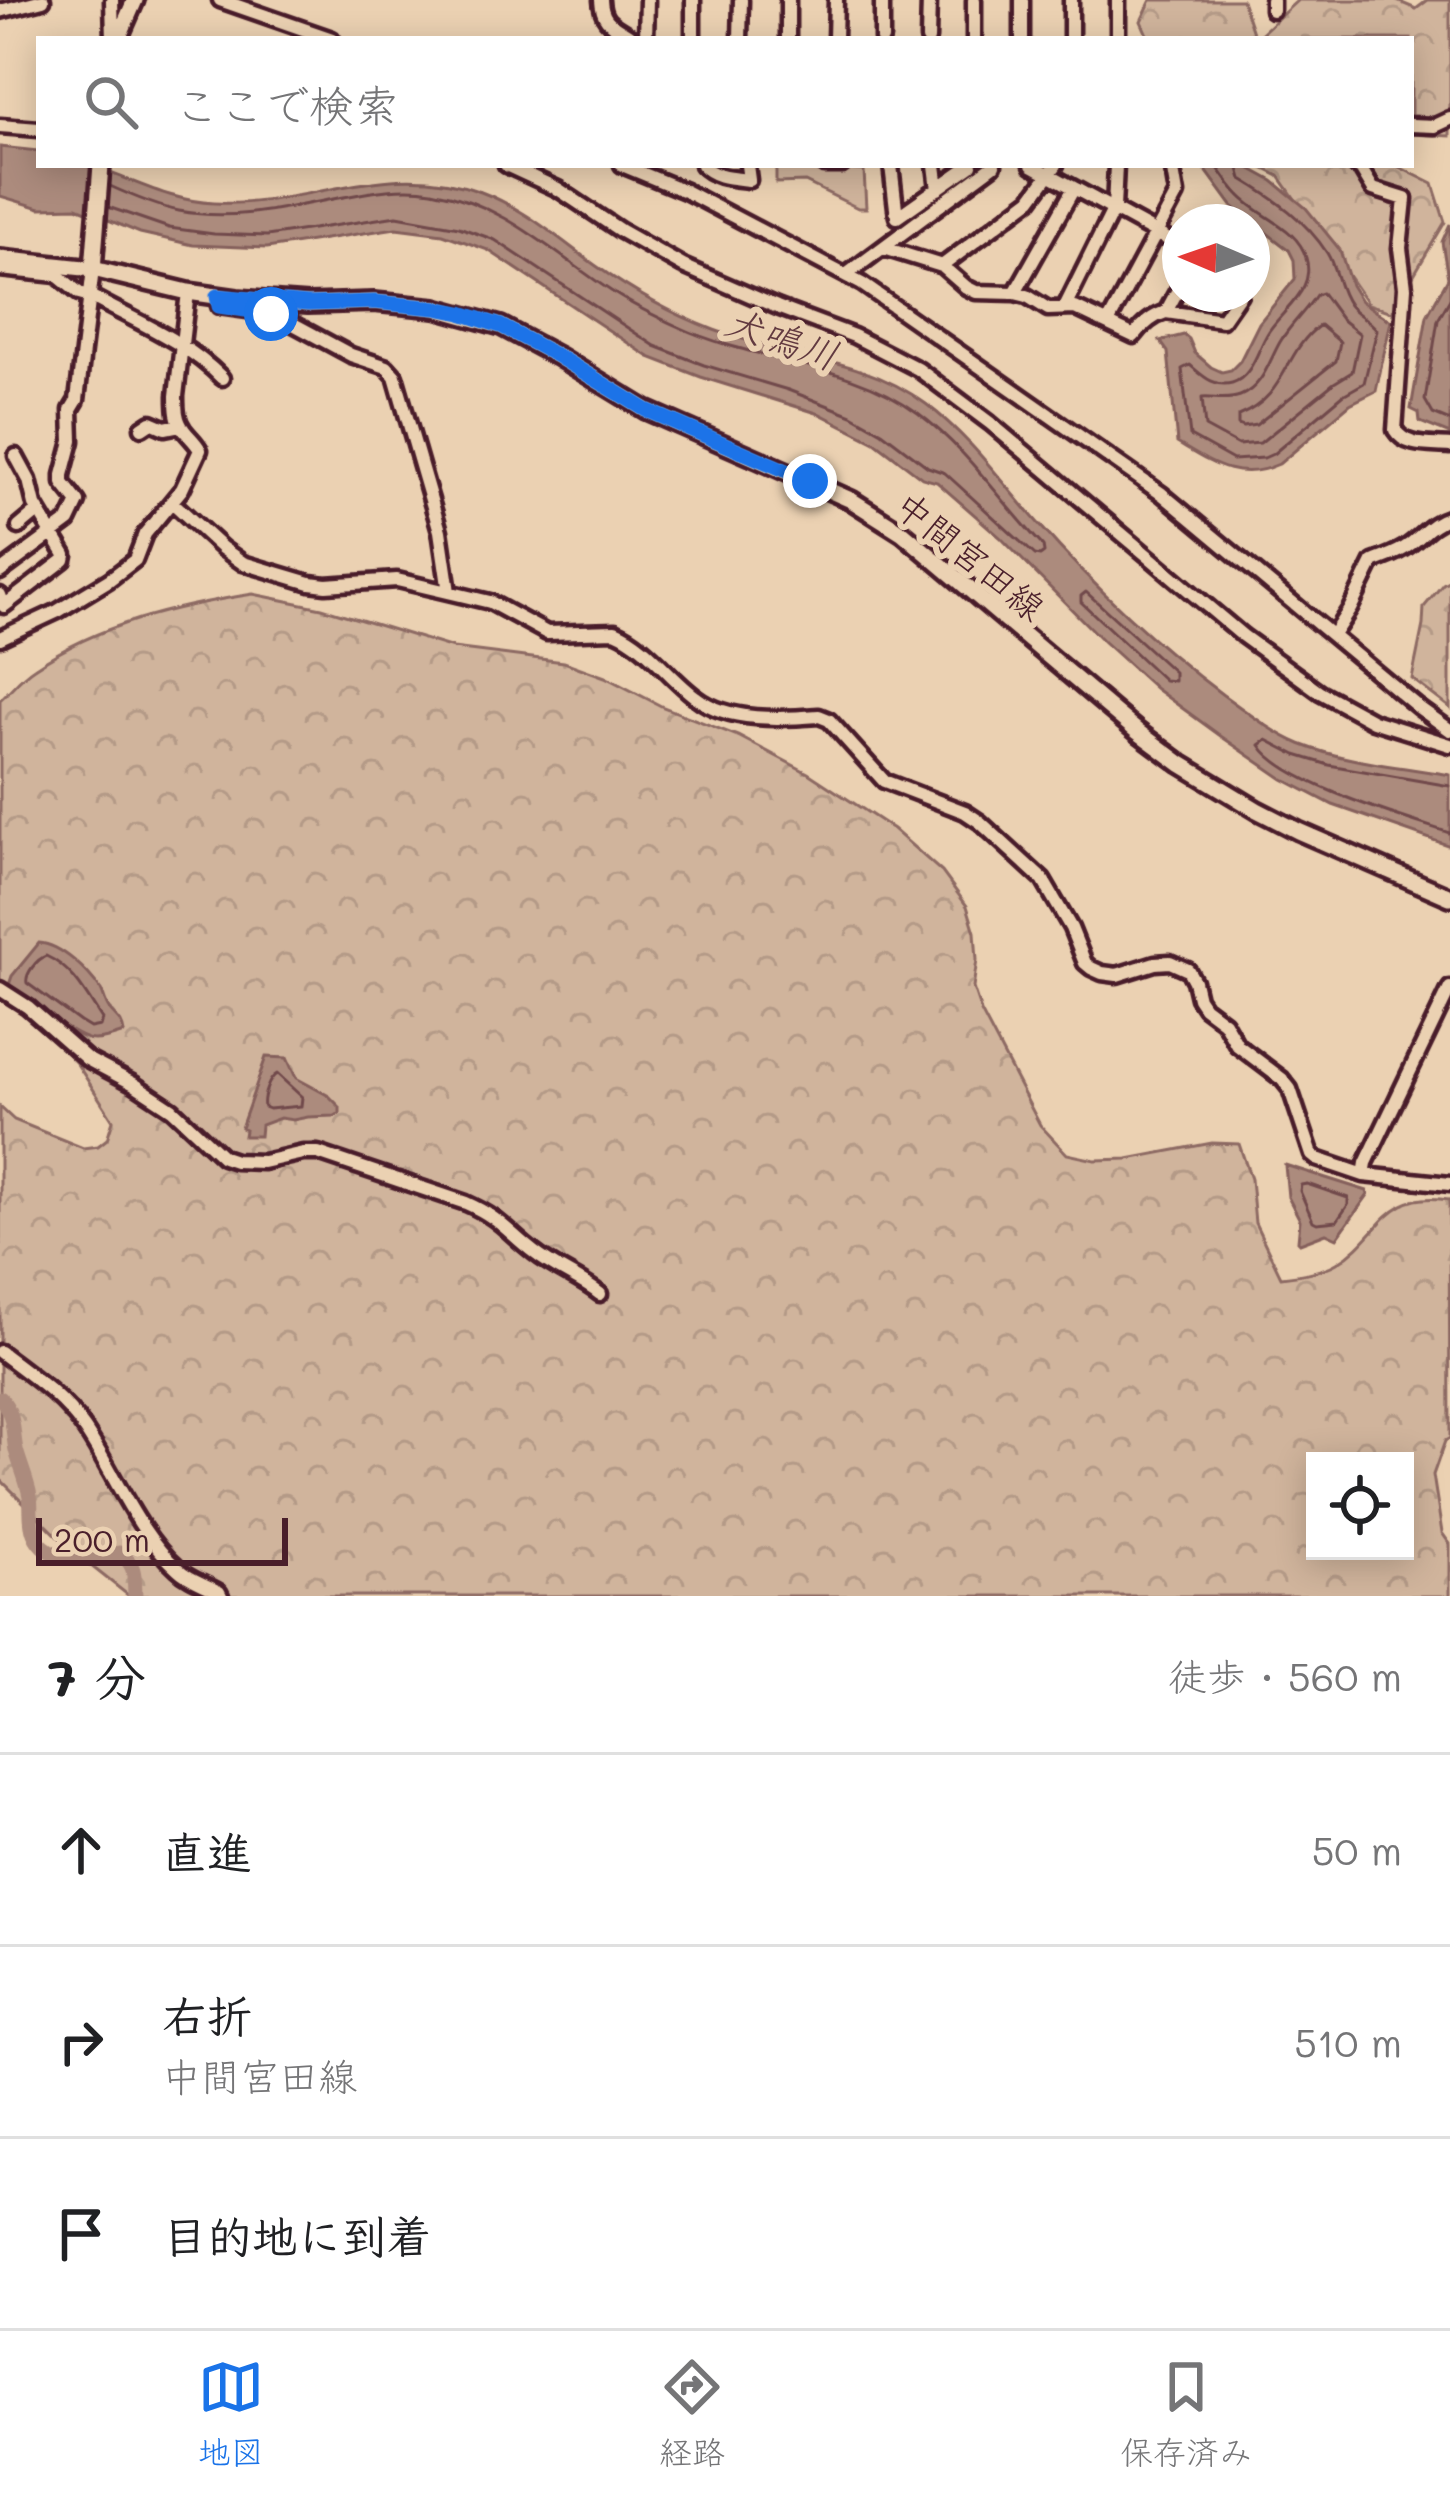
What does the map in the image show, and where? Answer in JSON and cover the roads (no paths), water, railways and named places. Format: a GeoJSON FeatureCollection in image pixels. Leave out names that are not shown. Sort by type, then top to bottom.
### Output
{"type":"FeatureCollection","features":[{"type":"Feature","properties":{"kind":"main road"},"geometry":{"type":"LineString","coordinates":[[117,36],[136,0]]}},
{"type":"Feature","properties":{"kind":"main road"},"geometry":{"type":"LineString","coordinates":[[94,262],[101,168]]}},
{"type":"Feature","properties":{"kind":"main road","name":"中間宮田線"},"geometry":{"type":"LineString","coordinates":[[1,266],[94,262],[188,292],[308,304],[374,302],[436,308],[501,326],[646,410],[851,500],[903,533],[1181,764],[1277,820],[1450,897]]}},
{"type":"Feature","properties":{"kind":"street"},"geometry":{"type":"LineString","coordinates":[[0,11],[43,0]]}},
{"type":"Feature","properties":{"kind":"street"},"geometry":{"type":"LineString","coordinates":[[112,0],[115,36]]}},
{"type":"Feature","properties":{"kind":"street"},"geometry":{"type":"LineString","coordinates":[[220,0],[324,36]]}},
{"type":"Feature","properties":{"kind":"street"},"geometry":{"type":"LineString","coordinates":[[267,16],[272,0]]}},
{"type":"Feature","properties":{"kind":"street"},"geometry":{"type":"LineString","coordinates":[[601,0],[605,21],[629,36]]}},
{"type":"Feature","properties":{"kind":"street"},"geometry":{"type":"LineString","coordinates":[[646,36],[647,0]]}},
{"type":"Feature","properties":{"kind":"street"},"geometry":{"type":"LineString","coordinates":[[693,36],[694,0]]}},
{"type":"Feature","properties":{"kind":"street"},"geometry":{"type":"LineString","coordinates":[[740,36],[741,0]]}},
{"type":"Feature","properties":{"kind":"street"},"geometry":{"type":"LineString","coordinates":[[788,0],[788,36]]}},
{"type":"Feature","properties":{"kind":"street"},"geometry":{"type":"LineString","coordinates":[[835,36],[836,0]]}},
{"type":"Feature","properties":{"kind":"street"},"geometry":{"type":"LineString","coordinates":[[881,36],[882,0]]}},
{"type":"Feature","properties":{"kind":"street"},"geometry":{"type":"LineString","coordinates":[[928,0],[928,36]]}},
{"type":"Feature","properties":{"kind":"street"},"geometry":{"type":"LineString","coordinates":[[974,0],[974,36]]}},
{"type":"Feature","properties":{"kind":"street"},"geometry":{"type":"LineString","coordinates":[[1022,0],[1022,36]]}},
{"type":"Feature","properties":{"kind":"street"},"geometry":{"type":"LineString","coordinates":[[1070,36],[1071,0]]}},
{"type":"Feature","properties":{"kind":"street"},"geometry":{"type":"LineString","coordinates":[[1118,0],[1118,36]]}},
{"type":"Feature","properties":{"kind":"street"},"geometry":{"type":"LineString","coordinates":[[1414,125],[1435,126],[1450,119]]}},
{"type":"Feature","properties":{"kind":"street"},"geometry":{"type":"LineString","coordinates":[[0,126],[36,128]]}},
{"type":"Feature","properties":{"kind":"street"},"geometry":{"type":"LineString","coordinates":[[512,168],[558,190],[683,266],[854,336],[918,369],[990,423],[1226,623],[1320,692],[1389,727],[1450,745]]}},
{"type":"Feature","properties":{"kind":"street"},"geometry":{"type":"LineString","coordinates":[[629,168],[685,191],[846,275],[1162,494],[1450,730]]}},
{"type":"Feature","properties":{"kind":"street"},"geometry":{"type":"LineString","coordinates":[[705,168],[725,178],[749,180],[747,168]]}},
{"type":"Feature","properties":{"kind":"street"},"geometry":{"type":"LineString","coordinates":[[891,168],[897,217],[967,168]]}},
{"type":"Feature","properties":{"kind":"street"},"geometry":{"type":"LineString","coordinates":[[935,168],[938,189]]}},
{"type":"Feature","properties":{"kind":"street"},"geometry":{"type":"LineString","coordinates":[[846,275],[990,168]]}},
{"type":"Feature","properties":{"kind":"street"},"geometry":{"type":"LineString","coordinates":[[1065,307],[1114,208],[1116,168]]}},
{"type":"Feature","properties":{"kind":"street"},"geometry":{"type":"LineString","coordinates":[[1108,323],[1177,194],[1173,168]]}},
{"type":"Feature","properties":{"kind":"street"},"geometry":{"type":"LineString","coordinates":[[1358,168],[1373,188],[1405,199],[1400,248],[1405,287],[1395,430],[1408,442],[1450,446]]}},
{"type":"Feature","properties":{"kind":"street"},"geometry":{"type":"LineString","coordinates":[[942,266],[1031,200],[1053,170],[1074,188],[1162,236]]}},
{"type":"Feature","properties":{"kind":"street"},"geometry":{"type":"LineString","coordinates":[[1015,292],[1074,188]]}},
{"type":"Feature","properties":{"kind":"street"},"geometry":{"type":"LineString","coordinates":[[884,248],[942,266],[976,292],[1015,292],[1048,309],[1075,308],[1134,336],[1157,314],[1222,320],[1228,312]]}},
{"type":"Feature","properties":{"kind":"street"},"geometry":{"type":"LineString","coordinates":[[0,572],[69,521],[78,502],[63,475],[70,454],[70,410],[77,400],[94,262]]}},
{"type":"Feature","properties":{"kind":"street"},"geometry":{"type":"LineString","coordinates":[[0,285],[1,266],[57,274],[79,293],[182,348],[223,378]]}},
{"type":"Feature","properties":{"kind":"street"},"geometry":{"type":"LineString","coordinates":[[0,638],[58,611],[122,571],[135,560],[145,534],[182,489],[200,450],[180,424],[176,396],[188,292]]}},
{"type":"Feature","properties":{"kind":"street"},"geometry":{"type":"LineString","coordinates":[[217,296],[219,306],[286,320],[351,355],[387,367],[395,376],[440,531],[449,592]]}},
{"type":"Feature","properties":{"kind":"street"},"geometry":{"type":"LineString","coordinates":[[142,428],[151,422],[161,428],[180,424]]}},
{"type":"Feature","properties":{"kind":"street"},"geometry":{"type":"LineString","coordinates":[[14,629],[2,601],[65,555],[38,511],[16,456]]}},
{"type":"Feature","properties":{"kind":"street"},"geometry":{"type":"LineString","coordinates":[[172,502],[243,563],[326,585],[397,580],[490,602],[547,632],[615,631],[700,701],[714,707],[762,718],[819,716],[829,720],[884,781],[964,812],[1043,880],[1090,968],[1117,974],[1170,962],[1188,970],[1204,1007],[1224,1022],[1238,1045],[1290,1089],[1317,1160],[1364,1175],[1450,1184]]}},
{"type":"Feature","properties":{"kind":"street"},"geometry":{"type":"LineString","coordinates":[[19,527],[38,511]]}},
{"type":"Feature","properties":{"kind":"street"},"geometry":{"type":"LineString","coordinates":[[1333,634],[1373,562],[1398,552],[1425,529],[1450,518]]}},
{"type":"Feature","properties":{"kind":"street"},"geometry":{"type":"LineString","coordinates":[[1364,1175],[1450,988]]}},
{"type":"Feature","properties":{"kind":"street"},"geometry":{"type":"LineString","coordinates":[[0,989],[87,1059],[172,1109],[223,1157],[262,1162],[318,1153],[466,1203],[490,1213],[535,1253],[600,1294]]}},
{"type":"Feature","properties":{"kind":"street"},"geometry":{"type":"LineString","coordinates":[[0,1352],[67,1406],[167,1558],[221,1596]]}},
{"type":"Feature","properties":{"kind":"water"},"geometry":{"type":"Polygon","coordinates":[[[0,147],[36,151],[36,168],[95,168],[167,194],[214,203],[413,179],[481,192],[512,206],[623,284],[683,317],[741,339],[877,376],[926,404],[985,460],[1126,614],[1251,715],[1317,750],[1450,775],[1450,846],[1333,805],[1283,779],[1222,737],[1156,689],[937,482],[922,478],[875,442],[820,414],[649,357],[488,250],[443,234],[396,228],[267,248],[193,245],[140,233],[77,207],[40,208],[0,196],[0,147]]]}},
{"type":"Feature","properties":{"kind":"water"},"geometry":{"type":"Polygon","coordinates":[[[1204,168],[1249,168],[1273,181],[1306,208],[1340,250],[1361,301],[1391,321],[1376,391],[1350,404],[1279,464],[1251,472],[1225,468],[1177,443],[1168,352],[1160,341],[1184,335],[1211,367],[1231,370],[1259,323],[1295,279],[1289,250],[1270,235],[1270,204],[1231,204],[1204,168]]]}},
{"type":"Feature","properties":{"kind":"water"},"geometry":{"type":"Polygon","coordinates":[[[1450,224],[1450,434],[1420,422],[1419,413],[1411,409],[1427,316],[1448,278],[1442,242],[1450,224]]]}},
{"type":"Feature","properties":{"kind":"water"},"geometry":{"type":"Polygon","coordinates":[[[39,943],[65,954],[89,975],[124,1033],[85,1038],[9,985],[39,943]]]}},
{"type":"Feature","properties":{"kind":"water"},"geometry":{"type":"Polygon","coordinates":[[[266,1057],[287,1058],[296,1078],[329,1096],[340,1113],[280,1118],[261,1125],[260,1136],[244,1136],[241,1128],[266,1057]]]}},
{"type":"Feature","properties":{"kind":"water"},"geometry":{"type":"Polygon","coordinates":[[[1285,1165],[1367,1191],[1337,1238],[1326,1233],[1298,1241],[1300,1220],[1288,1197],[1285,1165]]]}},
{"type":"Feature","properties":{"kind":"waterway"},"geometry":{"type":"LineString","coordinates":[[0,1398],[11,1416],[30,1496],[32,1528],[40,1544],[71,1557],[119,1553],[132,1567],[135,1596]]}},
{"type":"Feature","properties":{"kind":"water label","name":"犬鳴川"},"geometry":{"type":"Point","coordinates":[782,337]}}]}
